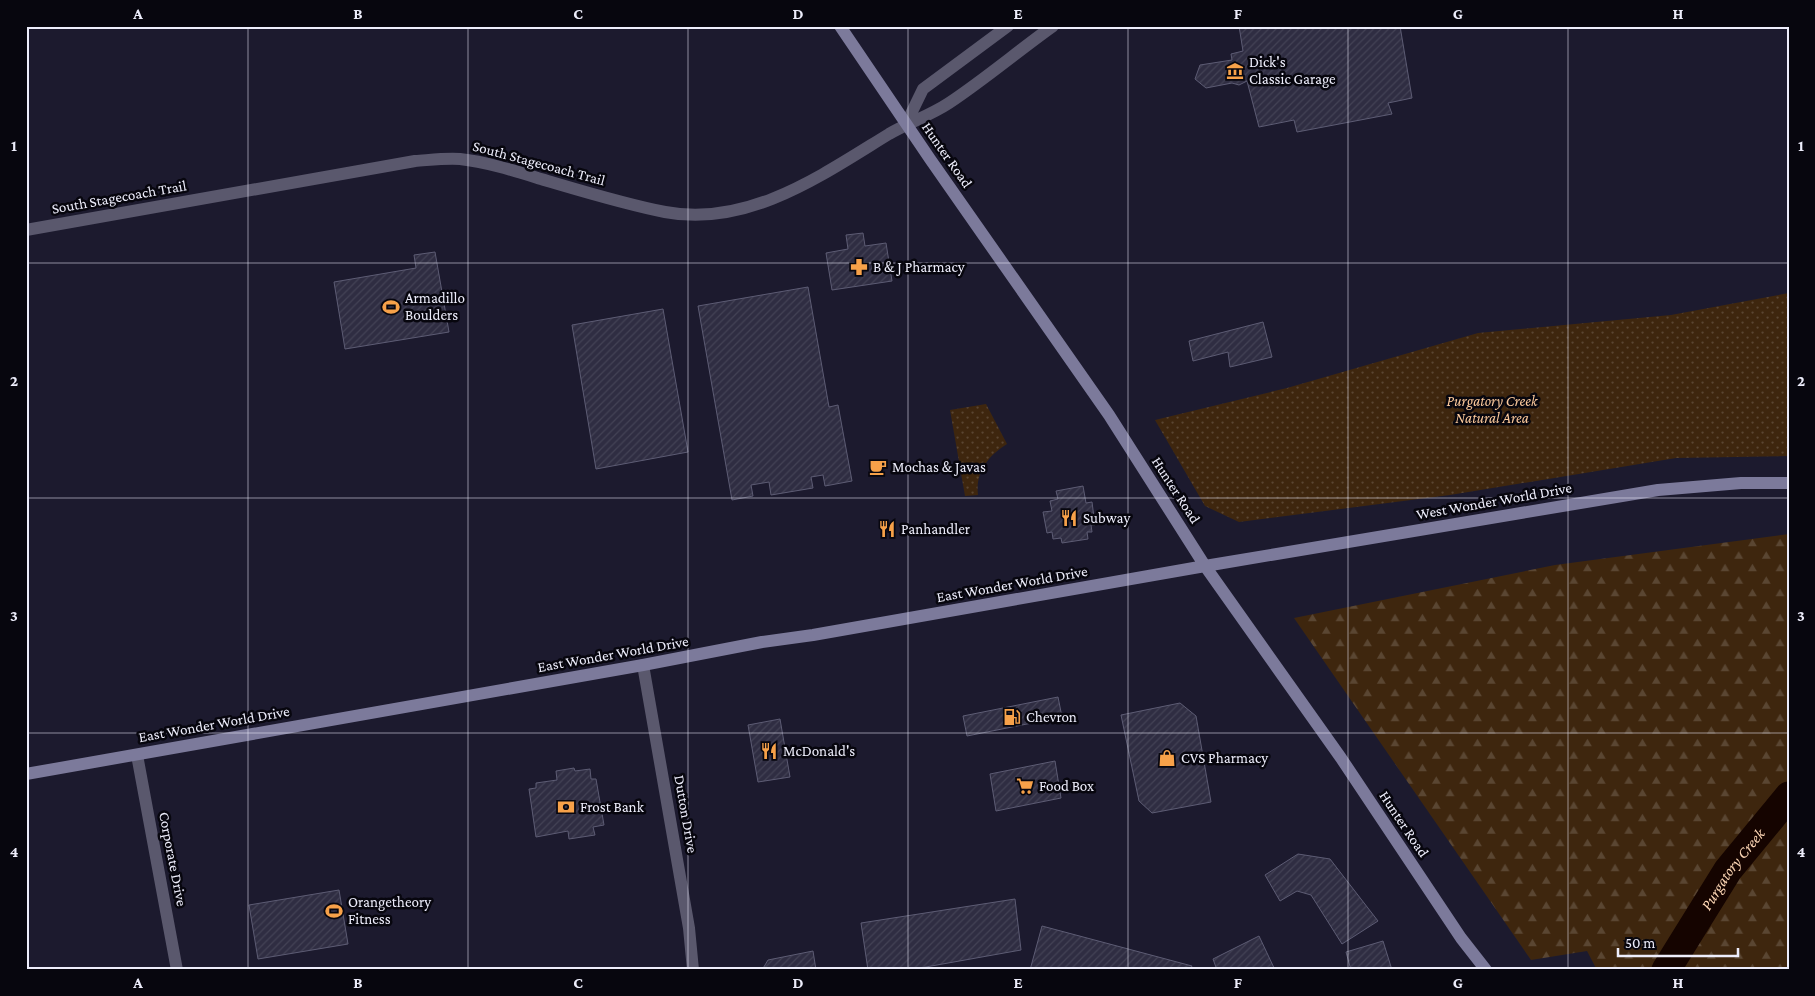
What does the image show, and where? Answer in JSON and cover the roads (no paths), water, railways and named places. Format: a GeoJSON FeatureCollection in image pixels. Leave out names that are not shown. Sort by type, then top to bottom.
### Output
{"type":"FeatureCollection","features":[{"type":"Feature","properties":{"kind":"main road","name":"Hunter Road"},"geometry":{"type":"LineString","coordinates":[[840,26],[1109,415],[1206,566],[1486,970]]}},
{"type":"Feature","properties":{"kind":"main road","name":"West Wonder World Drive"},"geometry":{"type":"LineString","coordinates":[[1206,566],[1658,490],[1741,483],[1789,483]]}},
{"type":"Feature","properties":{"kind":"main road","name":"East Wonder World Drive"},"geometry":{"type":"LineString","coordinates":[[26,774],[643,665],[762,642],[813,635],[1206,566]]}},
{"type":"Feature","properties":{"kind":"street"},"geometry":{"type":"LineString","coordinates":[[906,124],[923,89],[1008,26]]}},
{"type":"Feature","properties":{"kind":"street","name":"South Stagecoach Trail"},"geometry":{"type":"LineString","coordinates":[[26,230],[415,161],[439,159],[461,159],[507,169],[574,189],[664,212],[694,215],[745,208],[772,200],[804,186],[906,124],[947,104],[1053,26]]}},
{"type":"Feature","properties":{"kind":"street","name":"Dutton Drive"},"geometry":{"type":"LineString","coordinates":[[643,665],[687,918],[693,970]]}},
{"type":"Feature","properties":{"kind":"street","name":"Corporate Drive"},"geometry":{"type":"LineString","coordinates":[[137,755],[177,970]]}},
{"type":"Feature","properties":{"kind":"waterway","name":"Purgatory Creek"},"geometry":{"type":"LineString","coordinates":[[1666,970],[1728,870],[1789,796]]}},
{"type":"Feature","properties":{"kind":"place","name":"Dick's Classic Garage"},"geometry":{"type":"Point","coordinates":[1235,71]}},
{"type":"Feature","properties":{"kind":"place","name":"B & J Pharmacy"},"geometry":{"type":"Point","coordinates":[859,267]}},
{"type":"Feature","properties":{"kind":"place","name":"Armadillo Boulders"},"geometry":{"type":"Point","coordinates":[391,307]}},
{"type":"Feature","properties":{"kind":"place","name":"Mochas & Javas"},"geometry":{"type":"Point","coordinates":[878,467]}},
{"type":"Feature","properties":{"kind":"place","name":"Subway"},"geometry":{"type":"Point","coordinates":[1069,518]}},
{"type":"Feature","properties":{"kind":"place","name":"Panhandler"},"geometry":{"type":"Point","coordinates":[887,529]}},
{"type":"Feature","properties":{"kind":"place","name":"Chevron"},"geometry":{"type":"Point","coordinates":[1012,717]}},
{"type":"Feature","properties":{"kind":"place","name":"McDonald's"},"geometry":{"type":"Point","coordinates":[769,751]}},
{"type":"Feature","properties":{"kind":"place","name":"CVS Pharmacy"},"geometry":{"type":"Point","coordinates":[1167,758]}},
{"type":"Feature","properties":{"kind":"place","name":"Food Box"},"geometry":{"type":"Point","coordinates":[1025,786]}},
{"type":"Feature","properties":{"kind":"place","name":"Frost Bank"},"geometry":{"type":"Point","coordinates":[566,807]}},
{"type":"Feature","properties":{"kind":"place","name":"Orangetheory Fitness"},"geometry":{"type":"Point","coordinates":[334,911]}},
{"type":"Feature","properties":{"kind":"park label","name":"Purgatory Creek Natural Area"},"geometry":{"type":"Point","coordinates":[1492,410]}}]}
